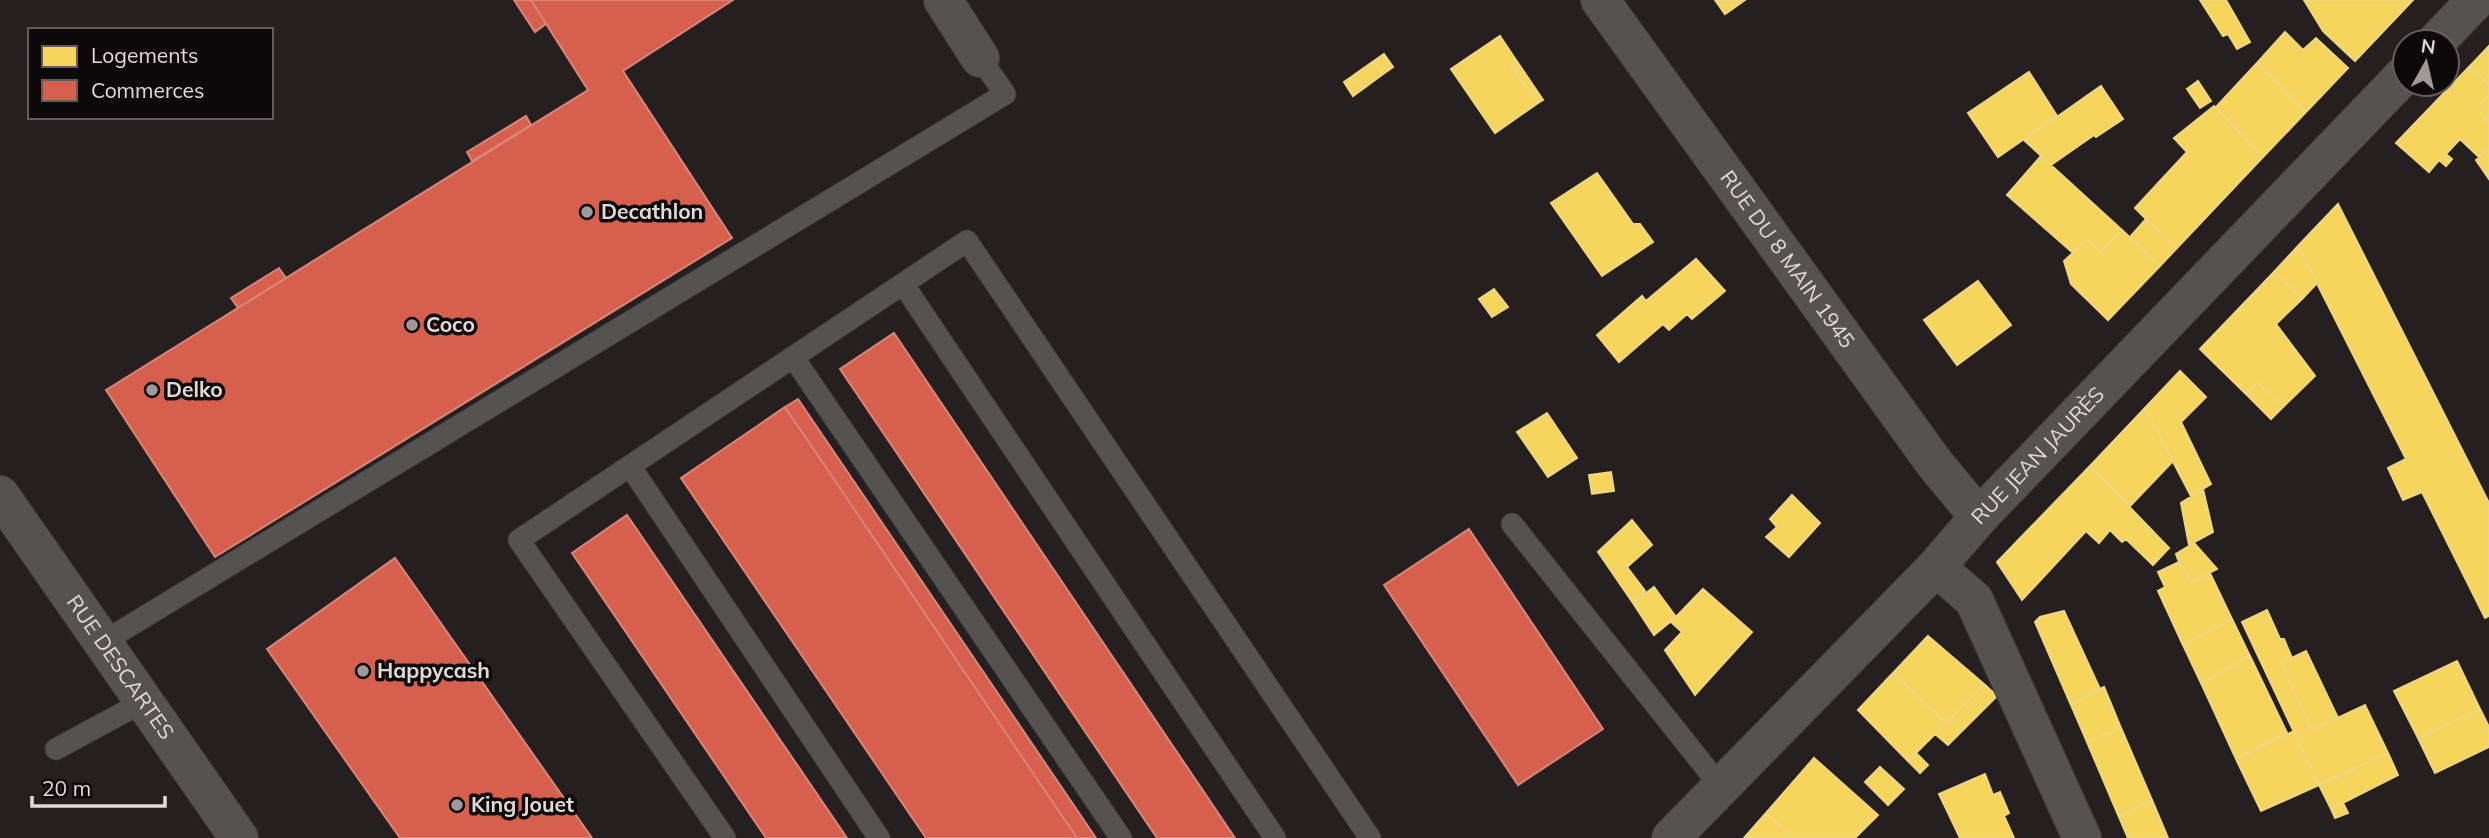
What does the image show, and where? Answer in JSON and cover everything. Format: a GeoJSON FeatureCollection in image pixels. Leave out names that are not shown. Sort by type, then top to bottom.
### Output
{"type":"FeatureCollection","features":[{"type":"Feature","properties":{"kind":"main road"},"geometry":{"type":"LineString","coordinates":[[943,0],[980,58]]}},
{"type":"Feature","properties":{"kind":"main road","name":"RUE DU 8 MAIN 1945"},"geometry":{"type":"LineString","coordinates":[[1600,0],[1927,453],[1979,517]]}},
{"type":"Feature","properties":{"kind":"main road"},"geometry":{"type":"LineString","coordinates":[[2449,28],[2476,0]]}},
{"type":"Feature","properties":{"kind":"main road","name":"RUE JEAN JAURÈS"},"geometry":{"type":"LineString","coordinates":[[1671,838],[1936,567],[1979,517],[2391,89]]}},
{"type":"Feature","properties":{"kind":"main road","name":"RUE DESCARTES"},"geometry":{"type":"LineString","coordinates":[[0,495],[239,838]]}},
{"type":"Feature","properties":{"kind":"main road"},"geometry":{"type":"LineString","coordinates":[[1936,567],[1974,600],[2082,838]]}},
{"type":"Feature","properties":{"kind":"lane"},"geometry":{"type":"LineString","coordinates":[[103,642],[1005,94],[980,58]]}},
{"type":"Feature","properties":{"kind":"lane"},"geometry":{"type":"LineString","coordinates":[[725,838],[519,540],[967,241],[1370,838]]}},
{"type":"Feature","properties":{"kind":"lane"},"geometry":{"type":"LineString","coordinates":[[903,284],[1275,838]]}},
{"type":"Feature","properties":{"kind":"lane"},"geometry":{"type":"LineString","coordinates":[[793,356],[1121,838]]}},
{"type":"Feature","properties":{"kind":"lane"},"geometry":{"type":"LineString","coordinates":[[631,466],[879,838]]}},
{"type":"Feature","properties":{"kind":"lane"},"geometry":{"type":"LineString","coordinates":[[1512,524],[1721,787]]}},
{"type":"Feature","properties":{"kind":"lane"},"geometry":{"type":"LineString","coordinates":[[56,750],[143,702]]}},
{"type":"Feature","properties":{"kind":"building: Logements"},"geometry":{"type":"Polygon","coordinates":[[[1715,0],[1745,0],[1725,14],[1715,0]]]}},
{"type":"Feature","properties":{"kind":"building: Logements"},"geometry":{"type":"Polygon","coordinates":[[[2200,0],[2226,0],[2250,42],[2237,49],[2228,34],[2223,36],[2200,0]]]}},
{"type":"Feature","properties":{"kind":"building: Logements"},"geometry":{"type":"Polygon","coordinates":[[[2304,0],[2413,0],[2355,61],[2323,31],[2304,0]]]}},
{"type":"Feature","properties":{"kind":"building: Logements"},"geometry":{"type":"Polygon","coordinates":[[[2285,32],[2303,50],[2316,38],[2348,68],[2306,112],[2257,63],[2285,32]]]}},
{"type":"Feature","properties":{"kind":"building: Logements"},"geometry":{"type":"Polygon","coordinates":[[[1500,36],[1516,60],[1511,65],[1538,103],[1495,133],[1451,69],[1500,36]]]}},
{"type":"Feature","properties":{"kind":"building: Logements"},"geometry":{"type":"Polygon","coordinates":[[[2489,46],[2489,85],[2470,66],[2489,46]]]}},
{"type":"Feature","properties":{"kind":"building: Logements"},"geometry":{"type":"Polygon","coordinates":[[[1384,54],[1393,67],[1383,74],[1374,61],[1384,54]]]}},
{"type":"Feature","properties":{"kind":"building: Logements"},"geometry":{"type":"Polygon","coordinates":[[[1516,60],[1543,100],[1538,103],[1511,65],[1516,60]]]}},
{"type":"Feature","properties":{"kind":"building: Logements"},"geometry":{"type":"Polygon","coordinates":[[[1374,61],[1383,74],[1364,88],[1354,75],[1374,61]]]}},
{"type":"Feature","properties":{"kind":"building: Logements"},"geometry":{"type":"Polygon","coordinates":[[[2257,63],[2306,112],[2263,157],[2216,107],[2257,63]]]}},
{"type":"Feature","properties":{"kind":"building: Logements"},"geometry":{"type":"Polygon","coordinates":[[[2470,66],[2489,85],[2489,95],[2477,108],[2489,125],[2489,147],[2479,157],[2460,139],[2446,154],[2452,159],[2446,166],[2439,160],[2429,172],[2396,143],[2439,98],[2461,98],[2461,75],[2470,66]]]}},
{"type":"Feature","properties":{"kind":"building: Logements"},"geometry":{"type":"Polygon","coordinates":[[[2029,72],[2057,116],[1998,157],[1968,113],[2029,72]]]}},
{"type":"Feature","properties":{"kind":"building: Logements"},"geometry":{"type":"Polygon","coordinates":[[[1354,75],[1364,88],[1353,96],[1344,82],[1354,75]]]}},
{"type":"Feature","properties":{"kind":"building: Logements"},"geometry":{"type":"Polygon","coordinates":[[[2198,81],[2211,101],[2200,108],[2187,89],[2198,81]]]}},
{"type":"Feature","properties":{"kind":"building: Logements"},"geometry":{"type":"Polygon","coordinates":[[[2101,86],[2123,119],[2096,137],[2094,135],[2051,165],[2024,140],[2101,86]]]}},
{"type":"Feature","properties":{"kind":"building: Logements"},"geometry":{"type":"Polygon","coordinates":[[[2489,95],[2489,125],[2477,108],[2489,95]]]}},
{"type":"Feature","properties":{"kind":"building: Logements"},"geometry":{"type":"Polygon","coordinates":[[[2214,106],[2263,157],[2176,249],[2135,208],[2187,152],[2174,138],[2214,106]]]}},
{"type":"Feature","properties":{"kind":"building: Logements"},"geometry":{"type":"Polygon","coordinates":[[[2489,147],[2489,179],[2476,160],[2489,147]]]}},
{"type":"Feature","properties":{"kind":"building: Logements"},"geometry":{"type":"Polygon","coordinates":[[[2041,156],[2122,230],[2101,252],[2087,240],[2073,253],[2007,195],[2041,156]]]}},
{"type":"Feature","properties":{"kind":"building: Logements"},"geometry":{"type":"Polygon","coordinates":[[[1597,173],[1633,224],[1640,224],[1653,242],[1602,276],[1551,203],[1597,173]]]}},
{"type":"Feature","properties":{"kind":"building: Logements"},"geometry":{"type":"Polygon","coordinates":[[[2338,204],[2489,503],[2489,616],[2485,618],[2422,492],[2403,500],[2388,468],[2406,459],[2298,246],[2338,204]]]}},
{"type":"Feature","properties":{"kind":"building: Logements"},"geometry":{"type":"Polygon","coordinates":[[[2146,219],[2176,249],[2160,266],[2130,237],[2146,219]]]}},
{"type":"Feature","properties":{"kind":"building: Logements"},"geometry":{"type":"Polygon","coordinates":[[[2122,230],[2160,266],[2108,320],[2071,284],[2064,261],[2087,240],[2101,252],[2122,230]]]}},
{"type":"Feature","properties":{"kind":"building: Logements"},"geometry":{"type":"Polygon","coordinates":[[[2298,246],[2317,283],[2302,299],[2274,272],[2298,246]]]}},
{"type":"Feature","properties":{"kind":"building: Logements"},"geometry":{"type":"Polygon","coordinates":[[[1696,259],[1725,291],[1692,319],[1687,314],[1669,330],[1663,324],[1619,362],[1597,335],[1642,296],[1646,301],[1696,259]]]}},
{"type":"Feature","properties":{"kind":"building: Logements"},"geometry":{"type":"Polygon","coordinates":[[[2274,272],[2302,299],[2276,324],[2315,376],[2283,407],[2257,382],[2246,394],[2200,349],[2274,272]]]}},
{"type":"Feature","properties":{"kind":"building: Logements"},"geometry":{"type":"Polygon","coordinates":[[[1978,281],[2011,325],[1957,365],[1924,320],[1978,281]]]}},
{"type":"Feature","properties":{"kind":"building: Logements"},"geometry":{"type":"Polygon","coordinates":[[[1494,289],[1508,307],[1492,317],[1479,299],[1494,289]]]}},
{"type":"Feature","properties":{"kind":"building: Logements"},"geometry":{"type":"Polygon","coordinates":[[[2180,371],[2206,397],[2181,422],[2211,484],[2191,496],[2145,408],[2180,371]]]}},
{"type":"Feature","properties":{"kind":"building: Logements"},"geometry":{"type":"Polygon","coordinates":[[[2257,382],[2283,407],[2271,419],[2246,394],[2257,382]]]}},
{"type":"Feature","properties":{"kind":"building: Logements"},"geometry":{"type":"Polygon","coordinates":[[[2145,408],[2173,461],[2130,506],[2090,466],[2145,408]]]}},
{"type":"Feature","properties":{"kind":"building: Logements"},"geometry":{"type":"Polygon","coordinates":[[[1547,413],[1577,458],[1548,477],[1517,432],[1547,413]]]}},
{"type":"Feature","properties":{"kind":"building: Logements"},"geometry":{"type":"Polygon","coordinates":[[[2090,466],[2169,548],[2153,565],[2126,539],[2122,542],[2110,530],[2099,543],[2086,531],[2022,600],[1997,562],[2090,466]]]}},
{"type":"Feature","properties":{"kind":"building: Logements"},"geometry":{"type":"Polygon","coordinates":[[[1611,472],[1614,491],[1592,494],[1589,475],[1611,472]]]}},
{"type":"Feature","properties":{"kind":"building: Logements"},"geometry":{"type":"Polygon","coordinates":[[[2203,489],[2213,532],[2189,545],[2181,503],[2203,489]]]}},
{"type":"Feature","properties":{"kind":"building: Logements"},"geometry":{"type":"Polygon","coordinates":[[[1792,495],[1820,523],[1789,557],[1766,537],[1777,527],[1770,519],[1792,495]]]}},
{"type":"Feature","properties":{"kind":"building: Logements"},"geometry":{"type":"Polygon","coordinates":[[[1632,520],[1652,545],[1627,567],[1645,591],[1633,603],[1598,552],[1632,520]]]}},
{"type":"Feature","properties":{"kind":"building: Logements"},"geometry":{"type":"Polygon","coordinates":[[[2194,543],[2217,569],[2192,582],[2176,554],[2194,543]]]}},
{"type":"Feature","properties":{"kind":"building: Logements"},"geometry":{"type":"Polygon","coordinates":[[[2179,562],[2192,582],[2210,573],[2232,619],[2183,645],[2158,591],[2165,587],[2158,572],[2179,562]]]}},
{"type":"Feature","properties":{"kind":"building: Logements"},"geometry":{"type":"Polygon","coordinates":[[[1654,587],[1676,617],[1654,635],[1633,603],[1654,587]]]}},
{"type":"Feature","properties":{"kind":"building: Logements"},"geometry":{"type":"Polygon","coordinates":[[[1703,589],[1752,632],[1695,695],[1665,650],[1682,632],[1671,622],[1703,589]]]}},
{"type":"Feature","properties":{"kind":"building: Logements"},"geometry":{"type":"Polygon","coordinates":[[[2267,610],[2292,658],[2281,663],[2312,730],[2365,705],[2388,753],[2319,785],[2242,622],[2267,610]]]}},
{"type":"Feature","properties":{"kind":"building: Logements"},"geometry":{"type":"Polygon","coordinates":[[[2064,611],[2100,689],[2071,705],[2035,622],[2040,617],[2064,611]]]}},
{"type":"Feature","properties":{"kind":"building: Logements"},"geometry":{"type":"Polygon","coordinates":[[[2232,619],[2250,656],[2201,683],[2183,645],[2232,619]]]}},
{"type":"Feature","properties":{"kind":"building: Logements"},"geometry":{"type":"Polygon","coordinates":[[[1928,636],[1984,684],[1946,723],[1893,673],[1928,636]]]}},
{"type":"Feature","properties":{"kind":"building: Logements"},"geometry":{"type":"Polygon","coordinates":[[[2306,651],[2338,718],[2312,730],[2281,663],[2306,651]]]}},
{"type":"Feature","properties":{"kind":"building: Logements"},"geometry":{"type":"Polygon","coordinates":[[[2250,656],[2287,733],[2236,759],[2201,683],[2250,656]]]}},
{"type":"Feature","properties":{"kind":"building: Logements"},"geometry":{"type":"Polygon","coordinates":[[[2457,661],[2480,709],[2418,738],[2394,691],[2457,661]]]}},
{"type":"Feature","properties":{"kind":"building: Logements"},"geometry":{"type":"Polygon","coordinates":[[[1893,673],[1946,723],[1908,761],[1858,710],[1893,673]]]}},
{"type":"Feature","properties":{"kind":"building: Logements"},"geometry":{"type":"Polygon","coordinates":[[[1984,684],[1997,696],[1948,745],[1935,734],[1984,684]]]}},
{"type":"Feature","properties":{"kind":"building: Logements"},"geometry":{"type":"Polygon","coordinates":[[[2104,687],[2121,728],[2087,742],[2071,705],[2104,687]]]}},
{"type":"Feature","properties":{"kind":"building: Logements"},"geometry":{"type":"Polygon","coordinates":[[[2480,709],[2489,727],[2489,747],[2435,773],[2418,738],[2480,709]]]}},
{"type":"Feature","properties":{"kind":"building: Logements"},"geometry":{"type":"Polygon","coordinates":[[[2121,728],[2152,800],[2119,817],[2087,742],[2121,728]]]}},
{"type":"Feature","properties":{"kind":"building: Logements"},"geometry":{"type":"Polygon","coordinates":[[[2294,731],[2319,785],[2261,811],[2236,759],[2294,731]]]}},
{"type":"Feature","properties":{"kind":"building: Logements"},"geometry":{"type":"Polygon","coordinates":[[[1916,753],[1928,765],[1920,773],[1908,761],[1916,753]]]}},
{"type":"Feature","properties":{"kind":"building: Logements"},"geometry":{"type":"Polygon","coordinates":[[[2388,753],[2398,775],[2331,809],[2319,785],[2388,753]]]}},
{"type":"Feature","properties":{"kind":"building: Logements"},"geometry":{"type":"Polygon","coordinates":[[[1814,758],[1878,815],[1855,838],[1793,838],[1766,813],[1814,758]]]}},
{"type":"Feature","properties":{"kind":"building: Logements"},"geometry":{"type":"Polygon","coordinates":[[[1880,767],[1904,789],[1888,805],[1865,782],[1880,767]]]}},
{"type":"Feature","properties":{"kind":"building: Logements"},"geometry":{"type":"Polygon","coordinates":[[[1985,774],[1993,795],[2000,792],[2009,813],[2004,816],[2014,838],[1960,838],[1939,794],[1985,774]]]}},
{"type":"Feature","properties":{"kind":"building: Logements"},"geometry":{"type":"Polygon","coordinates":[[[2152,800],[2168,838],[2128,838],[2119,817],[2152,800]]]}},
{"type":"Feature","properties":{"kind":"building: Logements"},"geometry":{"type":"Polygon","coordinates":[[[2343,803],[2348,813],[2335,818],[2331,809],[2343,803]]]}},
{"type":"Feature","properties":{"kind":"building: Logements"},"geometry":{"type":"Polygon","coordinates":[[[1766,813],[1793,838],[1744,838],[1766,813]]]}},
{"type":"Feature","properties":{"kind":"building: Commerces"},"geometry":{"type":"Polygon","coordinates":[[[514,0],[531,0],[546,24],[535,32],[514,0]]]}},
{"type":"Feature","properties":{"kind":"building: Commerces"},"geometry":{"type":"Polygon","coordinates":[[[531,0],[733,0],[623,71],[732,238],[215,557],[106,390],[588,90],[531,0]]]}},
{"type":"Feature","properties":{"kind":"building: Commerces"},"geometry":{"type":"Polygon","coordinates":[[[526,116],[531,125],[472,161],[467,152],[526,116]]]}},
{"type":"Feature","properties":{"kind":"building: Commerces"},"geometry":{"type":"Polygon","coordinates":[[[279,268],[286,278],[238,308],[231,298],[279,268]]]}},
{"type":"Feature","properties":{"kind":"building: Commerces"},"geometry":{"type":"Polygon","coordinates":[[[894,333],[1235,838],[1157,838],[840,369],[894,333]]]}},
{"type":"Feature","properties":{"kind":"building: Commerces"},"geometry":{"type":"Polygon","coordinates":[[[798,399],[1096,838],[1077,838],[785,407],[798,399]]]}},
{"type":"Feature","properties":{"kind":"building: Commerces"},"geometry":{"type":"Polygon","coordinates":[[[785,407],[1077,838],[926,838],[681,478],[785,407]]]}},
{"type":"Feature","properties":{"kind":"building: Commerces"},"geometry":{"type":"Polygon","coordinates":[[[627,515],[847,838],[766,838],[572,553],[627,515]]]}},
{"type":"Feature","properties":{"kind":"building: Commerces"},"geometry":{"type":"Polygon","coordinates":[[[1469,529],[1603,729],[1518,785],[1384,585],[1469,529]]]}},
{"type":"Feature","properties":{"kind":"building: Commerces"},"geometry":{"type":"Polygon","coordinates":[[[395,558],[592,838],[400,838],[267,649],[395,558]]]}},
{"type":"Feature","properties":{"kind":"place","name":"Decathlon"},"geometry":{"type":"Point","coordinates":[587,212]}},
{"type":"Feature","properties":{"kind":"place","name":"Coco"},"geometry":{"type":"Point","coordinates":[412,325]}},
{"type":"Feature","properties":{"kind":"place","name":"Delko"},"geometry":{"type":"Point","coordinates":[152,390]}},
{"type":"Feature","properties":{"kind":"place","name":"Happycash"},"geometry":{"type":"Point","coordinates":[363,671]}},
{"type":"Feature","properties":{"kind":"place","name":"King Jouet"},"geometry":{"type":"Point","coordinates":[457,805]}}]}
